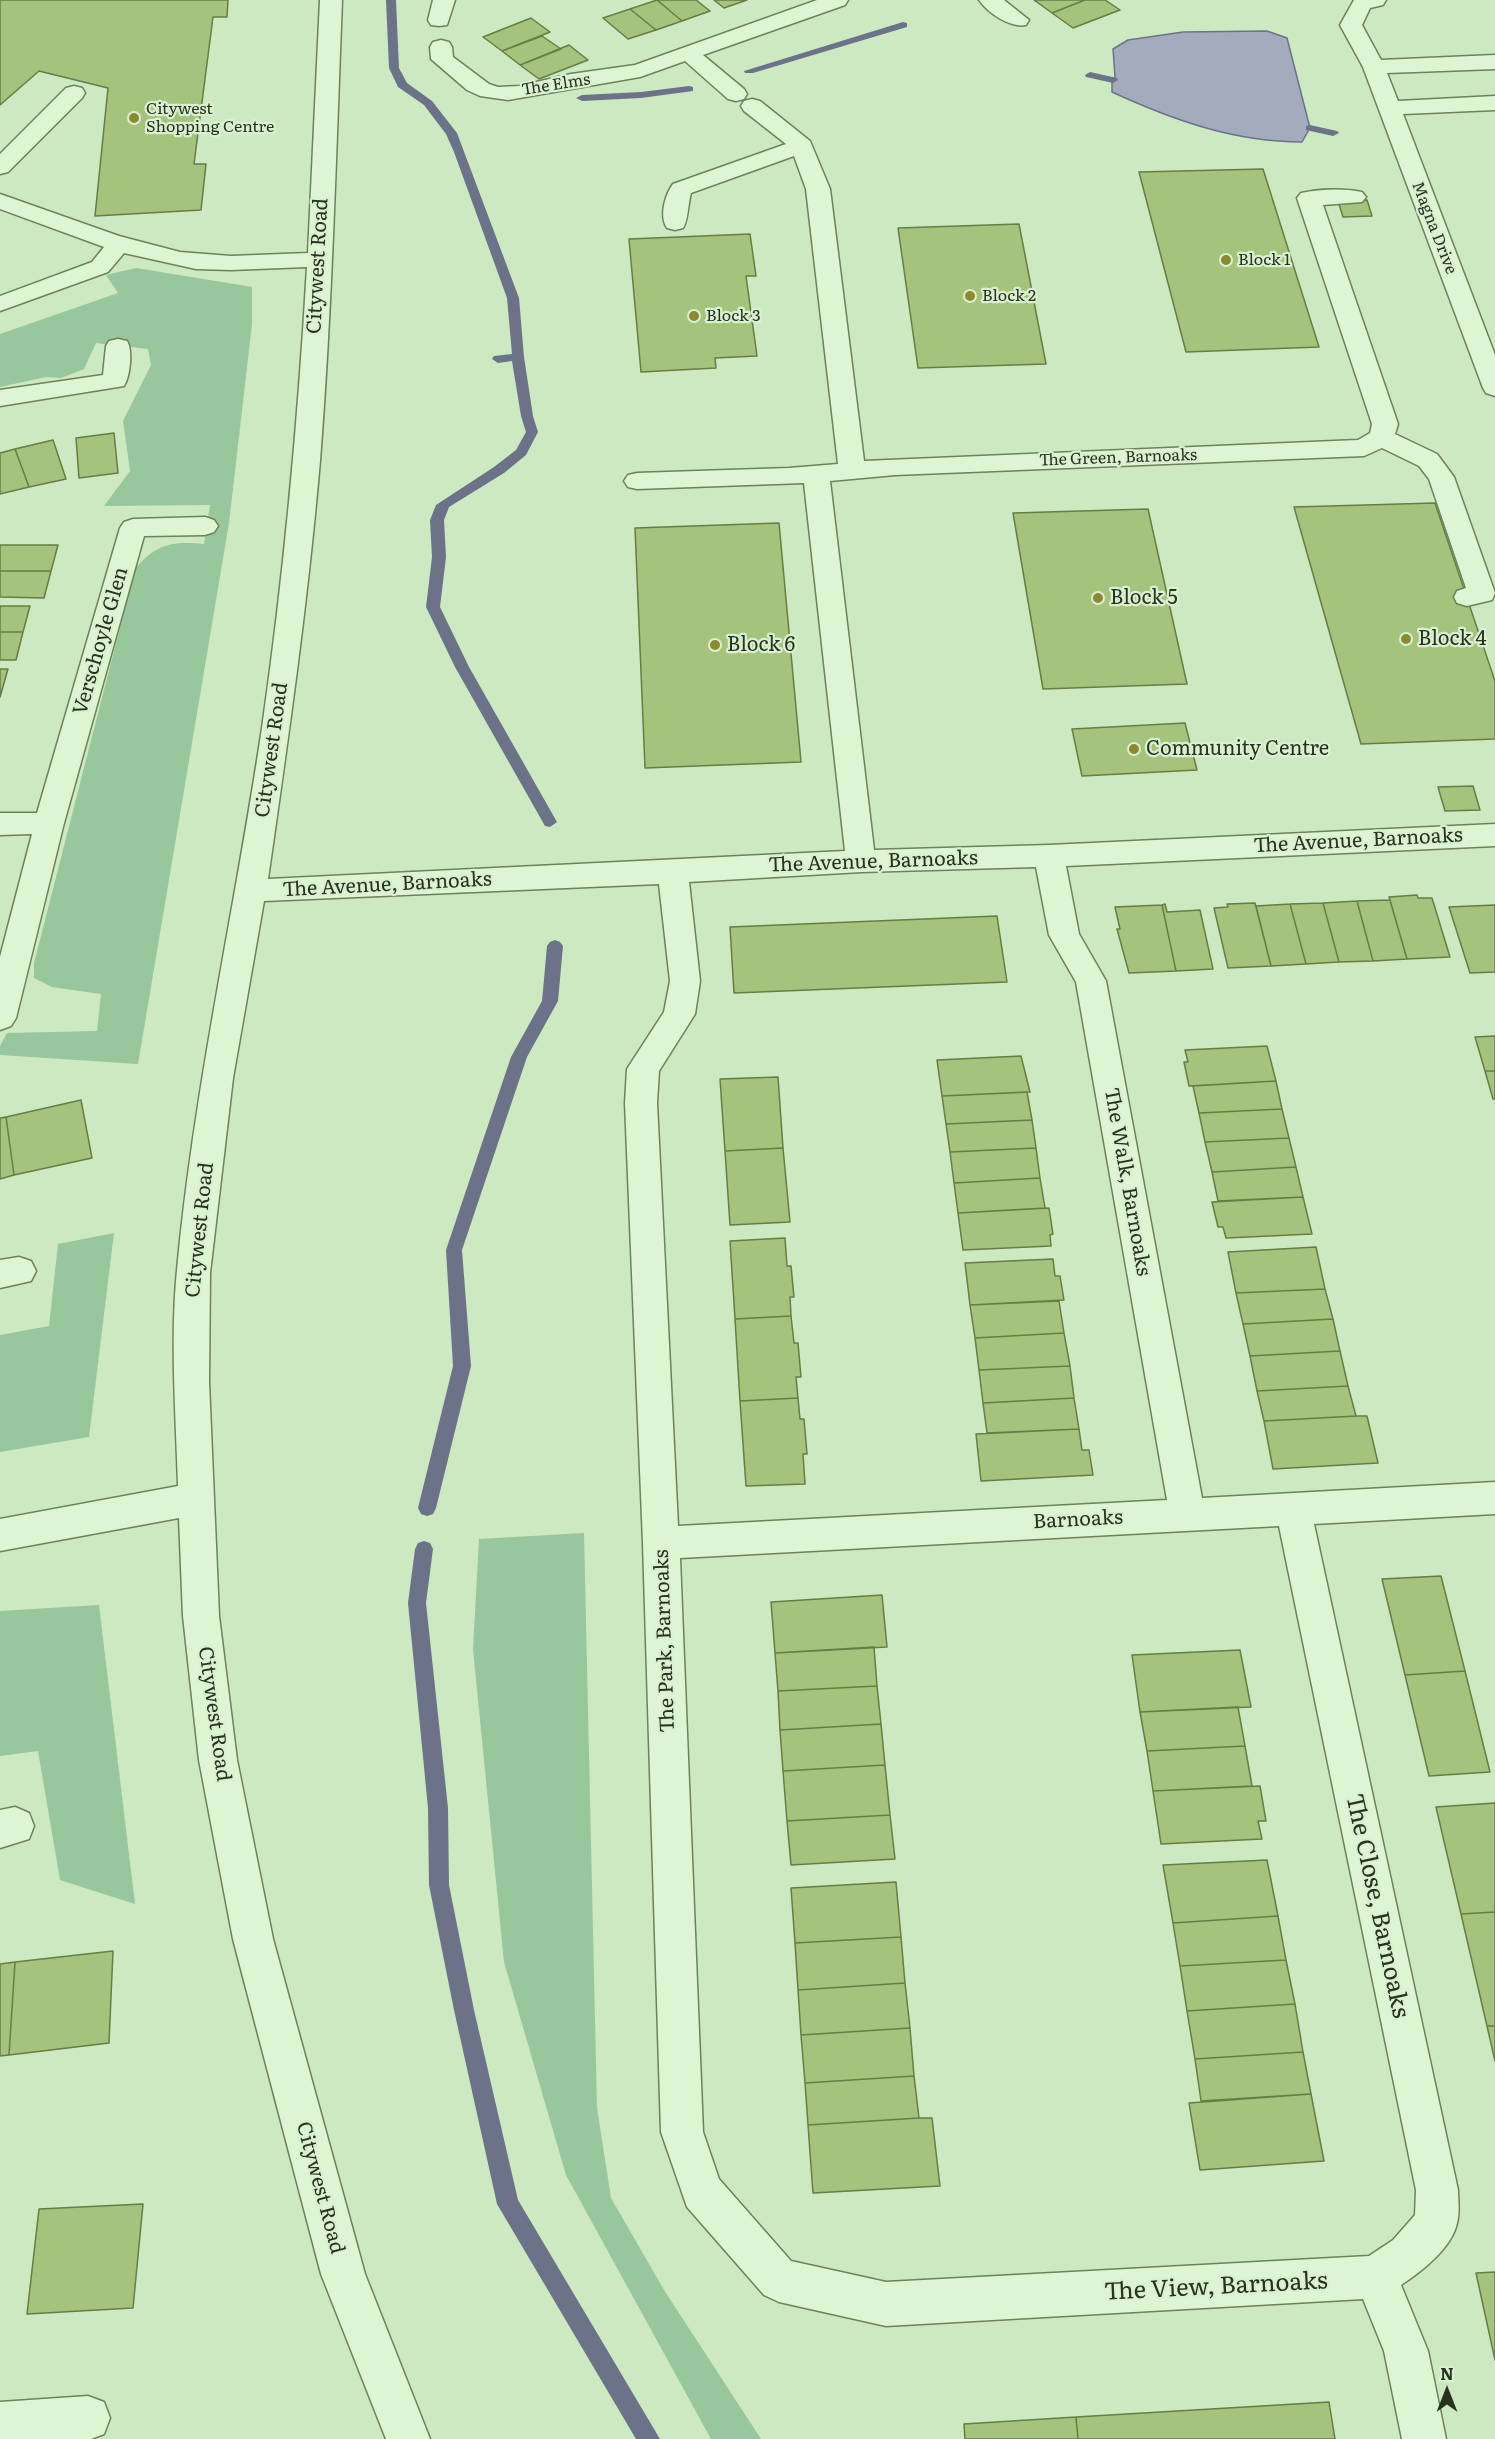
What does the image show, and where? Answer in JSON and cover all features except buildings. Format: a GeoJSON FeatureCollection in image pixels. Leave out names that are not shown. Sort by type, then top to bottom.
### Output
{"type":"FeatureCollection","features":[{"type":"Feature","properties":{"kind":"street","name":"Citywest Road"},"geometry":{"type":"LineString","coordinates":[[331,0],[307,460],[296,572],[276,727],[251,891],[217,1078],[193,1273],[192,1382],[201,1616],[218,1760],[253,1939],[343,2274],[408,2439]]}},
{"type":"Feature","properties":{"kind":"street","name":"The Elms"},"geometry":{"type":"LineString","coordinates":[[441,47],[442,59],[469,82],[488,92],[526,91],[570,81],[611,77],[640,70],[837,0]]}},
{"type":"Feature","properties":{"kind":"street"},"geometry":{"type":"LineString","coordinates":[[990,0],[1018,20]]}},
{"type":"Feature","properties":{"kind":"street","name":"Magna Drive"},"geometry":{"type":"LineString","coordinates":[[1375,0],[1362,4],[1351,25],[1374,67],[1495,388]]}},
{"type":"Feature","properties":{"kind":"street"},"geometry":{"type":"LineString","coordinates":[[688,53],[802,146],[818,189],[852,471]]}},
{"type":"Feature","properties":{"kind":"street"},"geometry":{"type":"LineString","coordinates":[[1374,67],[1495,62]]}},
{"type":"Feature","properties":{"kind":"street"},"geometry":{"type":"LineString","coordinates":[[0,167],[74,93]]}},
{"type":"Feature","properties":{"kind":"street"},"geometry":{"type":"LineString","coordinates":[[1389,108],[1495,103]]}},
{"type":"Feature","properties":{"kind":"street"},"geometry":{"type":"LineString","coordinates":[[675,223],[675,209],[681,189],[802,146]]}},
{"type":"Feature","properties":{"kind":"street"},"geometry":{"type":"LineString","coordinates":[[1354,197],[1309,198],[1385,424],[1381,437],[1428,460],[1441,477],[1482,594],[1467,597]]}},
{"type":"Feature","properties":{"kind":"street"},"geometry":{"type":"LineString","coordinates":[[0,201],[96,238],[182,259],[236,262],[318,260]]}},
{"type":"Feature","properties":{"kind":"street"},"geometry":{"type":"LineString","coordinates":[[0,304],[100,267],[119,244]]}},
{"type":"Feature","properties":{"kind":"street"},"geometry":{"type":"LineString","coordinates":[[0,398],[115,381],[118,346]]}},
{"type":"Feature","properties":{"kind":"street","name":"The Green, Barnoaks"},"geometry":{"type":"LineString","coordinates":[[637,481],[1364,448],[1381,437]]}},
{"type":"Feature","properties":{"kind":"street"},"geometry":{"type":"LineString","coordinates":[[816,474],[861,861]]}},
{"type":"Feature","properties":{"kind":"street","name":"Verschoyle Glen"},"geometry":{"type":"LineString","coordinates":[[0,1018],[49,823],[133,528],[205,526]]}},
{"type":"Feature","properties":{"kind":"street"},"geometry":{"type":"LineString","coordinates":[[0,824],[49,823]]}},
{"type":"Feature","properties":{"kind":"street","name":"The Avenue, Barnoaks"},"geometry":{"type":"LineString","coordinates":[[251,891],[861,861],[1049,856],[1495,835]]}},
{"type":"Feature","properties":{"kind":"street","name":"The Walk, Barnoaks"},"geometry":{"type":"LineString","coordinates":[[1049,856],[1064,935],[1091,981],[1187,1514]]}},
{"type":"Feature","properties":{"kind":"street","name":"The Park, Barnoaks"},"geometry":{"type":"LineString","coordinates":[[673,872],[685,981],[678,1014],[644,1068],[641,1103],[661,1543],[682,2132],[702,2192],[779,2280],[886,2304]]}},
{"type":"Feature","properties":{"kind":"street","name":"Barnoaks"},"geometry":{"type":"LineString","coordinates":[[661,1543],[1495,1498]]}},
{"type":"Feature","properties":{"kind":"street"},"geometry":{"type":"LineString","coordinates":[[0,1535],[196,1499]]}},
{"type":"Feature","properties":{"kind":"street","name":"The Close, Barnoaks"},"geometry":{"type":"LineString","coordinates":[[1293,1509],[1437,2190],[1436,2223],[1407,2255],[1376,2277]]}},
{"type":"Feature","properties":{"kind":"street"},"geometry":{"type":"LineString","coordinates":[[1376,2277],[1406,2351],[1424,2439]]}},
{"type":"Feature","properties":{"kind":"street","name":"The View, Barnoaks"},"geometry":{"type":"LineString","coordinates":[[886,2304],[1376,2277]]}},
{"type":"Feature","properties":{"kind":"street"},"geometry":{"type":"LineString","coordinates":[[0,2424],[87,2418]]}},
{"type":"Feature","properties":{"kind":"green space"},"geometry":{"type":"Polygon","coordinates":[[[136,268],[252,287],[252,324],[229,523],[138,1064],[0,1055],[0,1046],[7,1033],[97,1031],[101,994],[52,987],[34,978],[34,963],[135,569],[150,554],[165,546],[183,543],[204,544],[210,505],[104,506],[130,471],[123,421],[151,365],[148,349],[96,343],[84,369],[61,378],[46,377],[0,387],[0,334],[118,293],[106,275],[136,268]]]}},
{"type":"Feature","properties":{"kind":"green space"},"geometry":{"type":"Polygon","coordinates":[[[114,1233],[89,1437],[0,1452],[0,1335],[49,1326],[58,1244],[114,1233]]]}},
{"type":"Feature","properties":{"kind":"green space"},"geometry":{"type":"Polygon","coordinates":[[[584,1533],[597,2108],[611,2198],[664,2290],[761,2439],[711,2439],[566,2175],[504,1962],[473,1649],[479,1539],[584,1533]]]}},
{"type":"Feature","properties":{"kind":"green space"},"geometry":{"type":"Polygon","coordinates":[[[99,1605],[135,1904],[60,1880],[38,1751],[0,1756],[0,1611],[99,1605]]]}},
{"type":"Feature","properties":{"kind":"water"},"geometry":{"type":"Polygon","coordinates":[[[1267,31],[1287,38],[1310,128],[1302,142],[1252,138],[1204,128],[1158,112],[1112,92],[1115,77],[1113,49],[1128,40],[1183,32],[1267,31]]]}},
{"type":"Feature","properties":{"kind":"waterway"},"geometry":{"type":"LineString","coordinates":[[391,0],[394,68],[402,85],[428,103],[451,133],[460,152],[513,298],[518,357]]}},
{"type":"Feature","properties":{"kind":"waterway"},"geometry":{"type":"LineString","coordinates":[[749,71],[903,25]]}},
{"type":"Feature","properties":{"kind":"waterway"},"geometry":{"type":"LineString","coordinates":[[1090,75],[1113,80]]}},
{"type":"Feature","properties":{"kind":"waterway"},"geometry":{"type":"LineString","coordinates":[[582,98],[641,95],[689,89]]}},
{"type":"Feature","properties":{"kind":"waterway"},"geometry":{"type":"LineString","coordinates":[[1310,128],[1333,133]]}},
{"type":"Feature","properties":{"kind":"waterway"},"geometry":{"type":"LineString","coordinates":[[498,359],[518,357]]}},
{"type":"Feature","properties":{"kind":"waterway"},"geometry":{"type":"LineString","coordinates":[[518,357],[527,416],[532,432],[521,452],[499,470],[443,505],[437,520],[439,557],[433,607],[462,667],[550,822]]}},
{"type":"Feature","properties":{"kind":"waterway"},"geometry":{"type":"LineString","coordinates":[[427,1508],[462,1366],[454,1250],[519,1057],[550,1001],[555,946]]}},
{"type":"Feature","properties":{"kind":"waterway"},"geometry":{"type":"LineString","coordinates":[[424,1549],[417,1603],[438,1808],[439,1885],[464,2010],[508,2204],[649,2439]]}},
{"type":"Feature","properties":{"kind":"place","name":"Citywest Shopping Centre"},"geometry":{"type":"Point","coordinates":[134,118]}},
{"type":"Feature","properties":{"kind":"place","name":"Block 1"},"geometry":{"type":"Point","coordinates":[1226,260]}},
{"type":"Feature","properties":{"kind":"place","name":"Block 2"},"geometry":{"type":"Point","coordinates":[970,296]}},
{"type":"Feature","properties":{"kind":"place","name":"Block 3"},"geometry":{"type":"Point","coordinates":[694,316]}},
{"type":"Feature","properties":{"kind":"place","name":"Block 5"},"geometry":{"type":"Point","coordinates":[1098,598]}},
{"type":"Feature","properties":{"kind":"place","name":"Block 4"},"geometry":{"type":"Point","coordinates":[1406,639]}},
{"type":"Feature","properties":{"kind":"place","name":"Block 6"},"geometry":{"type":"Point","coordinates":[715,645]}},
{"type":"Feature","properties":{"kind":"place","name":"Community Centre"},"geometry":{"type":"Point","coordinates":[1134,749]}}]}
